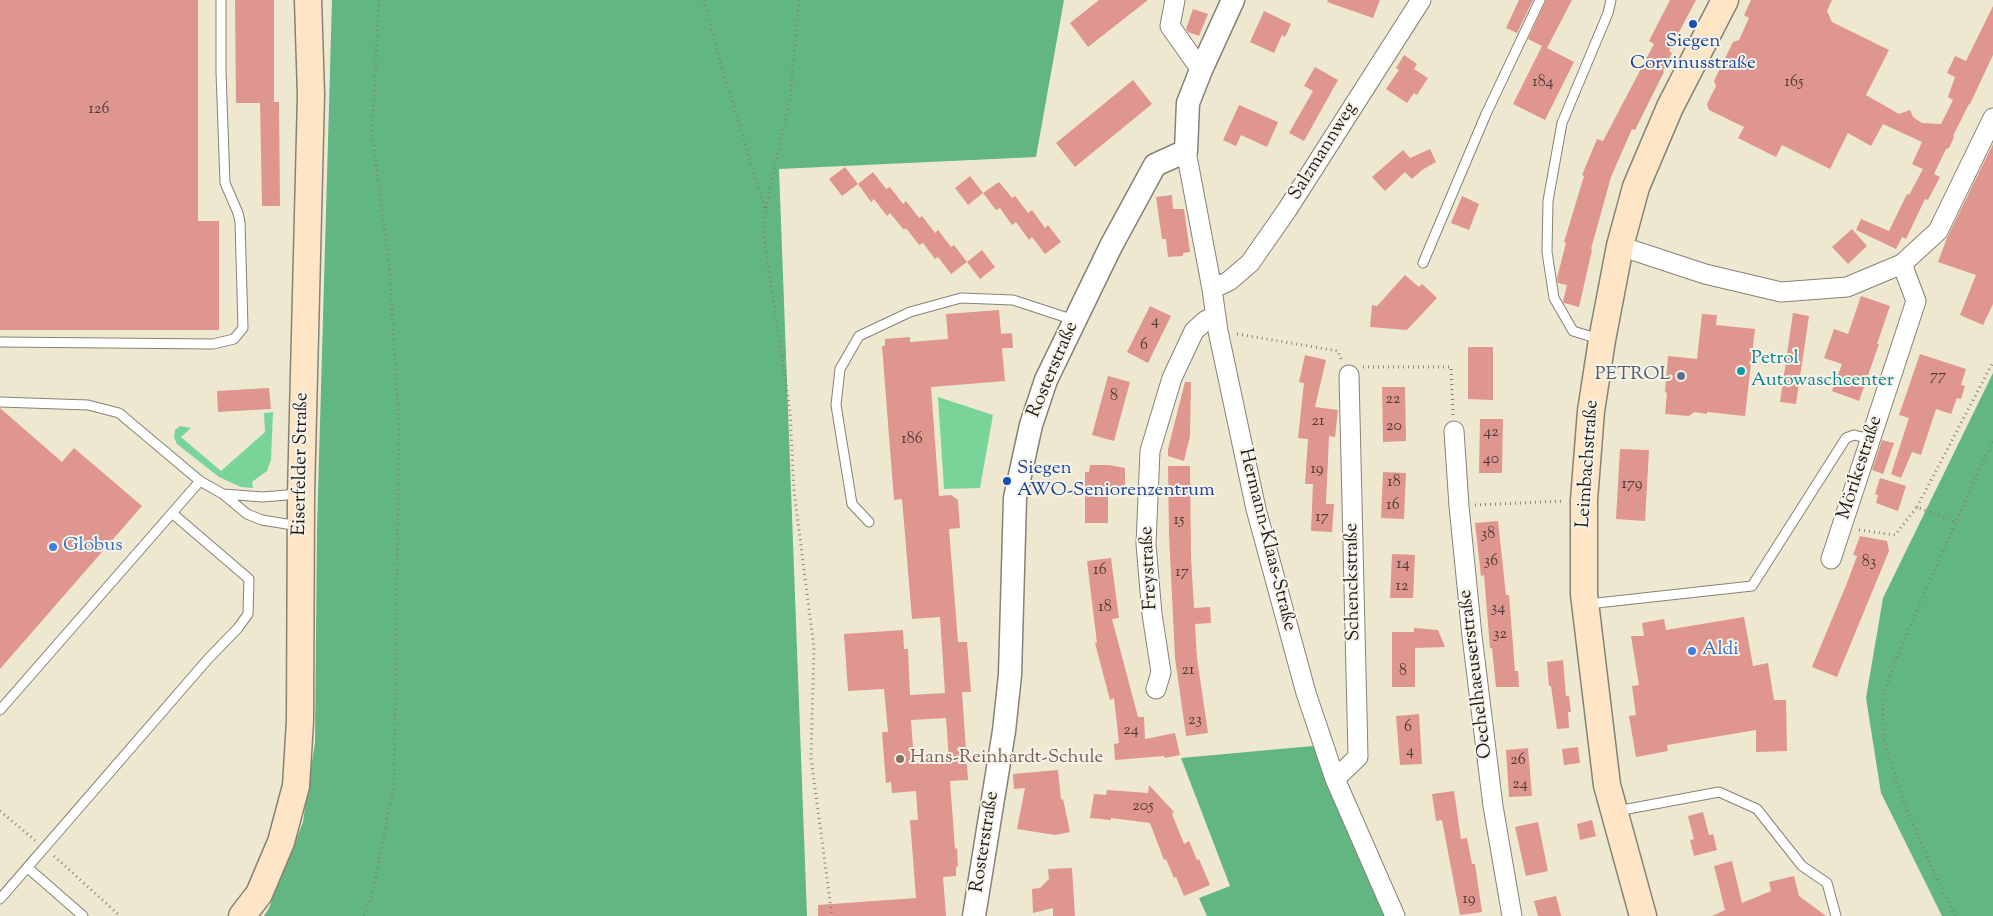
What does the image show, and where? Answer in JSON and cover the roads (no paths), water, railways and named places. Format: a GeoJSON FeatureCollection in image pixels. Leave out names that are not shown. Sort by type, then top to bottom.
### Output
{"type":"FeatureCollection","features":[{"type":"Feature","properties":{"kind":"main road","name":"Eiserfelder Straße"},"geometry":{"type":"LineString","coordinates":[[242,916],[259,894],[281,842],[296,786],[300,721],[301,494],[311,95],[308,0]]}},
{"type":"Feature","properties":{"kind":"main road","name":"Leimbachstraße"},"geometry":{"type":"LineString","coordinates":[[1643,916],[1607,786],[1585,605],[1584,500],[1591,411],[1620,246],[1636,187],[1670,107],[1725,0]]}},
{"type":"Feature","properties":{"kind":"street"},"geometry":{"type":"LineString","coordinates":[[1175,0],[1170,26],[1200,70]]}},
{"type":"Feature","properties":{"kind":"street"},"geometry":{"type":"LineString","coordinates":[[1186,151],[1188,104],[1200,70],[1233,0]]}},
{"type":"Feature","properties":{"kind":"street","name":"Salzmannweg"},"geometry":{"type":"LineString","coordinates":[[1212,289],[1229,281],[1250,263],[1288,210],[1421,0]]}},
{"type":"Feature","properties":{"kind":"street"},"geometry":{"type":"LineString","coordinates":[[1620,246],[1706,274],[1781,292],[1847,287],[1902,264],[1938,231],[1993,118]]}},
{"type":"Feature","properties":{"kind":"street","name":"Hermann-Klaas-Straße"},"geometry":{"type":"LineString","coordinates":[[1186,151],[1217,324],[1256,509],[1306,693],[1335,779],[1395,916]]}},
{"type":"Feature","properties":{"kind":"street","name":"Rosterstraße"},"geometry":{"type":"LineString","coordinates":[[974,916],[1004,731],[1010,675],[1015,498],[1031,425],[1046,380],[1111,246],[1155,165],[1186,151]]}},
{"type":"Feature","properties":{"kind":"street","name":"Mörikestraße"},"geometry":{"type":"LineString","coordinates":[[1831,559],[1916,301],[1902,264]]}},
{"type":"Feature","properties":{"kind":"street","name":"Freystraße"},"geometry":{"type":"LineString","coordinates":[[1156,689],[1161,672],[1152,614],[1146,544],[1150,451],[1172,378],[1194,331],[1205,321],[1217,324]]}},
{"type":"Feature","properties":{"kind":"street","name":"Schenckstraße"},"geometry":{"type":"LineString","coordinates":[[1335,779],[1358,757],[1349,375]]}},
{"type":"Feature","properties":{"kind":"street","name":"Oechelhaeuserstraße"},"geometry":{"type":"LineString","coordinates":[[1454,431],[1459,506],[1472,636],[1493,806],[1512,916]]}},
{"type":"Feature","properties":{"kind":"lane"},"geometry":{"type":"LineString","coordinates":[[0,342],[213,344],[234,339],[243,328],[240,222],[225,183],[221,72],[222,0]]}},
{"type":"Feature","properties":{"kind":"lane"},"geometry":{"type":"LineString","coordinates":[[1423,263],[1486,114],[1540,0]]}},
{"type":"Feature","properties":{"kind":"lane"},"geometry":{"type":"LineString","coordinates":[[1602,340],[1573,331],[1554,298],[1547,252],[1548,202],[1562,123],[1608,14],[1611,0]]}},
{"type":"Feature","properties":{"kind":"lane"},"geometry":{"type":"LineString","coordinates":[[869,522],[852,504],[836,405],[840,368],[859,336],[910,312],[961,298],[1013,300],[1075,321]]}},
{"type":"Feature","properties":{"kind":"lane"},"geometry":{"type":"LineString","coordinates":[[0,402],[88,405],[119,413],[200,481],[223,494],[247,514],[262,520],[301,526]]}},
{"type":"Feature","properties":{"kind":"lane"},"geometry":{"type":"LineString","coordinates":[[1585,605],[1752,586],[1846,438],[1854,435],[1870,439]]}},
{"type":"Feature","properties":{"kind":"lane"},"geometry":{"type":"LineString","coordinates":[[0,710],[200,481]]}},
{"type":"Feature","properties":{"kind":"lane"},"geometry":{"type":"LineString","coordinates":[[223,494],[263,497],[301,494]]}},
{"type":"Feature","properties":{"kind":"lane"},"geometry":{"type":"LineString","coordinates":[[0,899],[208,659],[238,628],[248,614],[249,579],[172,513]]}},
{"type":"Feature","properties":{"kind":"lane"},"geometry":{"type":"LineString","coordinates":[[1614,811],[1719,792],[1757,809],[1802,866],[1827,883],[1836,916]]}},
{"type":"Feature","properties":{"kind":"lane"},"geometry":{"type":"LineString","coordinates":[[28,868],[84,916]]}},
{"type":"Feature","properties":{"kind":"place","name":"Siegen Corvinusstraße"},"geometry":{"type":"Point","coordinates":[1693,24]}},
{"type":"Feature","properties":{"kind":"place","name":"Petrol Autowaschcenter"},"geometry":{"type":"Point","coordinates":[1741,371]}},
{"type":"Feature","properties":{"kind":"place","name":"PETROL"},"geometry":{"type":"Point","coordinates":[1681,376]}},
{"type":"Feature","properties":{"kind":"place","name":"Siegen AWO-Seniorenzentrum"},"geometry":{"type":"Point","coordinates":[1007,481]}},
{"type":"Feature","properties":{"kind":"place","name":"Globus"},"geometry":{"type":"Point","coordinates":[53,547]}},
{"type":"Feature","properties":{"kind":"place","name":"Aldi"},"geometry":{"type":"Point","coordinates":[1692,651]}},
{"type":"Feature","properties":{"kind":"place","name":"Hans-Reinhardt-Schule"},"geometry":{"type":"Point","coordinates":[900,759]}}]}
